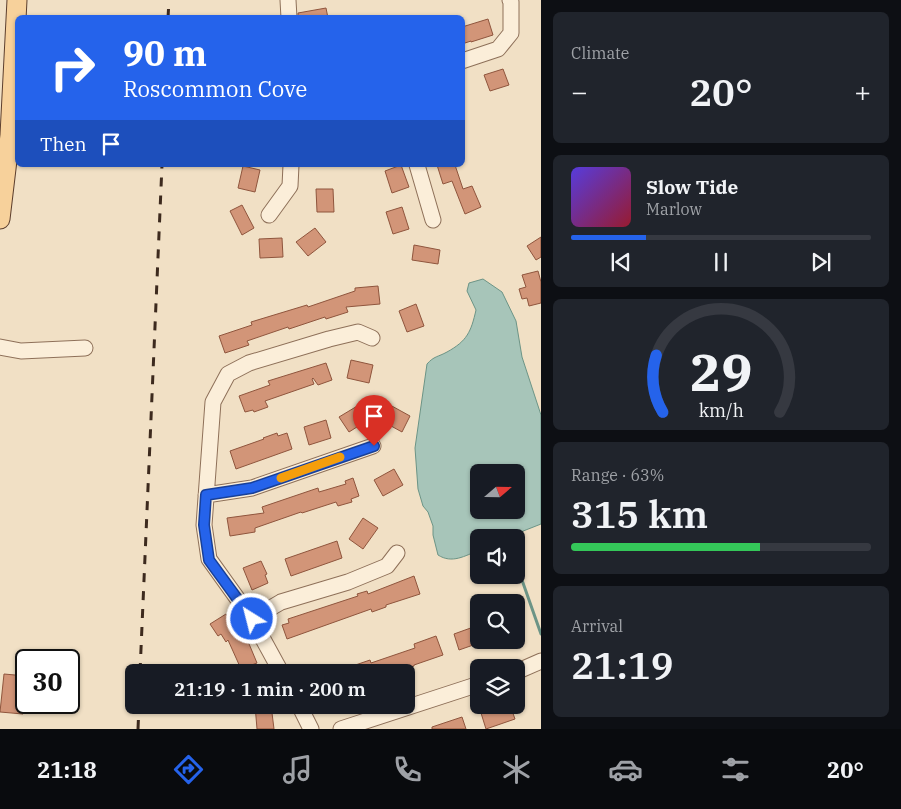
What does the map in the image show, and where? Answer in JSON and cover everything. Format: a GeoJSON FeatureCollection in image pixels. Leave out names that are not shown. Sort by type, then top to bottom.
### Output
{"type":"FeatureCollection","features":[{"type":"Feature","properties":{"kind":"main road"},"geometry":{"type":"LineString","coordinates":[[16,15],[17,0]]}},
{"type":"Feature","properties":{"kind":"main road"},"geometry":{"type":"LineString","coordinates":[[0,219],[10,135],[15,39]]}},
{"type":"Feature","properties":{"kind":"street"},"geometry":{"type":"LineString","coordinates":[[288,0],[289,15]]}},
{"type":"Feature","properties":{"kind":"street"},"geometry":{"type":"LineString","coordinates":[[465,61],[498,48],[511,33],[510,0]]}},
{"type":"Feature","properties":{"kind":"street"},"geometry":{"type":"LineString","coordinates":[[269,215],[290,186],[291,167]]}},
{"type":"Feature","properties":{"kind":"street"},"geometry":{"type":"LineString","coordinates":[[418,167],[433,220]]}},
{"type":"Feature","properties":{"kind":"street"},"geometry":{"type":"LineString","coordinates":[[277,664],[252,619],[209,560],[204,525],[213,402],[228,374],[249,363],[358,332],[372,338]]}},
{"type":"Feature","properties":{"kind":"street"},"geometry":{"type":"LineString","coordinates":[[0,347],[21,351],[86,348]]}},
{"type":"Feature","properties":{"kind":"street"},"geometry":{"type":"LineString","coordinates":[[206,495],[252,488],[374,446]]}},
{"type":"Feature","properties":{"kind":"street"},"geometry":{"type":"LineString","coordinates":[[252,619],[281,602],[348,582],[387,566],[397,553]]}},
{"type":"Feature","properties":{"kind":"street"},"geometry":{"type":"LineString","coordinates":[[525,668],[541,661]]}},
{"type":"Feature","properties":{"kind":"street"},"geometry":{"type":"LineString","coordinates":[[341,729],[470,687]]}},
{"type":"Feature","properties":{"kind":"street"},"geometry":{"type":"LineString","coordinates":[[303,714],[311,729]]}},
{"type":"Feature","properties":{"kind":"shaded area"},"geometry":{"type":"Polygon","coordinates":[[[483,279],[502,292],[516,321],[522,357],[541,415],[541,524],[525,530],[470,529],[470,554],[448,559],[438,555],[433,535],[433,526],[428,512],[423,506],[418,489],[415,448],[427,364],[464,340],[472,324],[476,310],[467,291],[469,283],[483,279]]]}},
{"type":"Feature","properties":{"kind":"building"},"geometry":{"type":"Polygon","coordinates":[[[326,8],[327,15],[298,15],[298,13],[326,8]]]}},
{"type":"Feature","properties":{"kind":"building"},"geometry":{"type":"Polygon","coordinates":[[[488,19],[493,35],[465,43],[465,26],[488,19]]]}},
{"type":"Feature","properties":{"kind":"building"},"geometry":{"type":"Polygon","coordinates":[[[503,69],[509,85],[490,91],[484,75],[503,69]]]}},
{"type":"Feature","properties":{"kind":"building"},"geometry":{"type":"Polygon","coordinates":[[[243,167],[260,170],[255,192],[238,188],[243,167]]]}},
{"type":"Feature","properties":{"kind":"building"},"geometry":{"type":"Polygon","coordinates":[[[402,167],[409,187],[392,193],[385,171],[402,167]]]}},
{"type":"Feature","properties":{"kind":"building"},"geometry":{"type":"Polygon","coordinates":[[[438,167],[456,167],[463,189],[472,186],[481,207],[465,214],[452,181],[443,184],[438,167]]]}},
{"type":"Feature","properties":{"kind":"building"},"geometry":{"type":"Polygon","coordinates":[[[316,189],[333,189],[334,212],[317,212],[316,189]]]}},
{"type":"Feature","properties":{"kind":"building"},"geometry":{"type":"Polygon","coordinates":[[[242,205],[254,228],[242,235],[230,211],[242,205]]]}},
{"type":"Feature","properties":{"kind":"building"},"geometry":{"type":"Polygon","coordinates":[[[402,207],[409,229],[393,234],[386,212],[402,207]]]}},
{"type":"Feature","properties":{"kind":"building"},"geometry":{"type":"Polygon","coordinates":[[[315,228],[326,242],[308,256],[296,242],[315,228]]]}},
{"type":"Feature","properties":{"kind":"building"},"geometry":{"type":"Polygon","coordinates":[[[541,237],[541,257],[536,260],[527,246],[541,237]]]}},
{"type":"Feature","properties":{"kind":"building"},"geometry":{"type":"Polygon","coordinates":[[[282,238],[283,257],[260,258],[259,239],[282,238]]]}},
{"type":"Feature","properties":{"kind":"building"},"geometry":{"type":"Polygon","coordinates":[[[414,245],[440,250],[438,264],[412,260],[414,245]]]}},
{"type":"Feature","properties":{"kind":"building"},"geometry":{"type":"Polygon","coordinates":[[[538,271],[541,282],[541,303],[529,306],[527,298],[522,299],[519,289],[526,287],[522,275],[538,271]]]}},
{"type":"Feature","properties":{"kind":"building"},"geometry":{"type":"Polygon","coordinates":[[[378,286],[380,304],[346,307],[348,312],[326,319],[325,317],[289,329],[288,327],[247,341],[249,345],[225,353],[219,336],[252,325],[251,322],[307,305],[308,307],[355,291],[355,288],[378,286]]]}},
{"type":"Feature","properties":{"kind":"building"},"geometry":{"type":"Polygon","coordinates":[[[416,304],[424,326],[407,332],[399,311],[416,304]]]}},
{"type":"Feature","properties":{"kind":"building"},"geometry":{"type":"Polygon","coordinates":[[[351,360],[373,365],[369,383],[347,378],[351,360]]]}},
{"type":"Feature","properties":{"kind":"building"},"geometry":{"type":"Polygon","coordinates":[[[326,363],[332,380],[318,385],[313,378],[314,384],[265,401],[268,407],[254,412],[253,410],[245,412],[239,396],[270,385],[268,381],[326,363]]]}},
{"type":"Feature","properties":{"kind":"building"},"geometry":{"type":"Polygon","coordinates":[[[359,405],[368,420],[349,432],[339,417],[359,405]]]}},
{"type":"Feature","properties":{"kind":"building"},"geometry":{"type":"Polygon","coordinates":[[[390,405],[410,416],[402,432],[382,421],[390,405]]]}},
{"type":"Feature","properties":{"kind":"building"},"geometry":{"type":"Polygon","coordinates":[[[326,420],[331,438],[309,445],[304,427],[326,420]]]}},
{"type":"Feature","properties":{"kind":"building"},"geometry":{"type":"Polygon","coordinates":[[[277,433],[278,436],[287,433],[292,449],[236,469],[230,451],[277,433]]]}},
{"type":"Feature","properties":{"kind":"building"},"geometry":{"type":"Polygon","coordinates":[[[394,469],[403,485],[383,496],[374,480],[394,469]]]}},
{"type":"Feature","properties":{"kind":"building"},"geometry":{"type":"Polygon","coordinates":[[[353,478],[359,496],[351,499],[352,502],[338,506],[336,502],[255,528],[255,532],[230,536],[227,518],[264,513],[262,507],[318,488],[319,492],[346,484],[345,481],[353,478]]]}},
{"type":"Feature","properties":{"kind":"building"},"geometry":{"type":"Polygon","coordinates":[[[363,518],[378,528],[363,549],[349,539],[363,518]]]}},
{"type":"Feature","properties":{"kind":"building"},"geometry":{"type":"Polygon","coordinates":[[[337,541],[342,558],[291,576],[285,559],[337,541]]]}},
{"type":"Feature","properties":{"kind":"building"},"geometry":{"type":"Polygon","coordinates":[[[261,561],[267,574],[265,575],[268,583],[252,590],[243,568],[261,561]]]}},
{"type":"Feature","properties":{"kind":"building"},"geometry":{"type":"Polygon","coordinates":[[[414,576],[420,594],[386,605],[386,607],[372,612],[371,609],[287,639],[282,625],[289,623],[288,619],[358,596],[357,594],[367,591],[368,594],[414,576]]]}},
{"type":"Feature","properties":{"kind":"building"},"geometry":{"type":"Polygon","coordinates":[[[226,614],[233,625],[237,622],[247,639],[257,663],[239,664],[228,640],[226,642],[221,634],[218,636],[210,624],[226,614]]]}},
{"type":"Feature","properties":{"kind":"building"},"geometry":{"type":"Polygon","coordinates":[[[470,628],[470,646],[459,650],[454,634],[470,628]]]}},
{"type":"Feature","properties":{"kind":"building"},"geometry":{"type":"Polygon","coordinates":[[[436,636],[443,655],[415,665],[358,664],[370,660],[371,663],[415,648],[414,644],[436,636]]]}},
{"type":"Feature","properties":{"kind":"building"},"geometry":{"type":"Polygon","coordinates":[[[4,674],[15,675],[15,713],[0,712],[4,674]]]}},
{"type":"Feature","properties":{"kind":"building"},"geometry":{"type":"Polygon","coordinates":[[[256,714],[272,714],[274,729],[257,729],[256,714]]]}},
{"type":"Feature","properties":{"kind":"building"},"geometry":{"type":"Polygon","coordinates":[[[481,714],[513,714],[515,719],[486,729],[481,714]]]}},
{"type":"Feature","properties":{"kind":"building"},"geometry":{"type":"Polygon","coordinates":[[[462,717],[466,729],[432,729],[432,727],[462,717]]]}},
{"type":"Feature","properties":{"kind":"waterway"},"geometry":{"type":"LineString","coordinates":[[523,584],[541,634]]}},
{"type":"Feature","properties":{"kind":"railway"},"geometry":{"type":"LineString","coordinates":[[168,15],[169,0]]}},
{"type":"Feature","properties":{"kind":"railway"},"geometry":{"type":"LineString","coordinates":[[140,664],[162,167]]}},
{"type":"Feature","properties":{"kind":"railway"},"geometry":{"type":"LineString","coordinates":[[138,729],[139,714]]}},
{"type":"Feature","properties":{"kind":"slow traffic"},"geometry":{"type":"LineString","coordinates":[[281,478],[340,457]]}},
{"type":"Feature","properties":{"kind":"route"},"geometry":{"type":"LineString","coordinates":[[252,619],[209,560],[204,525],[206,495],[252,488],[374,446]]}}]}
